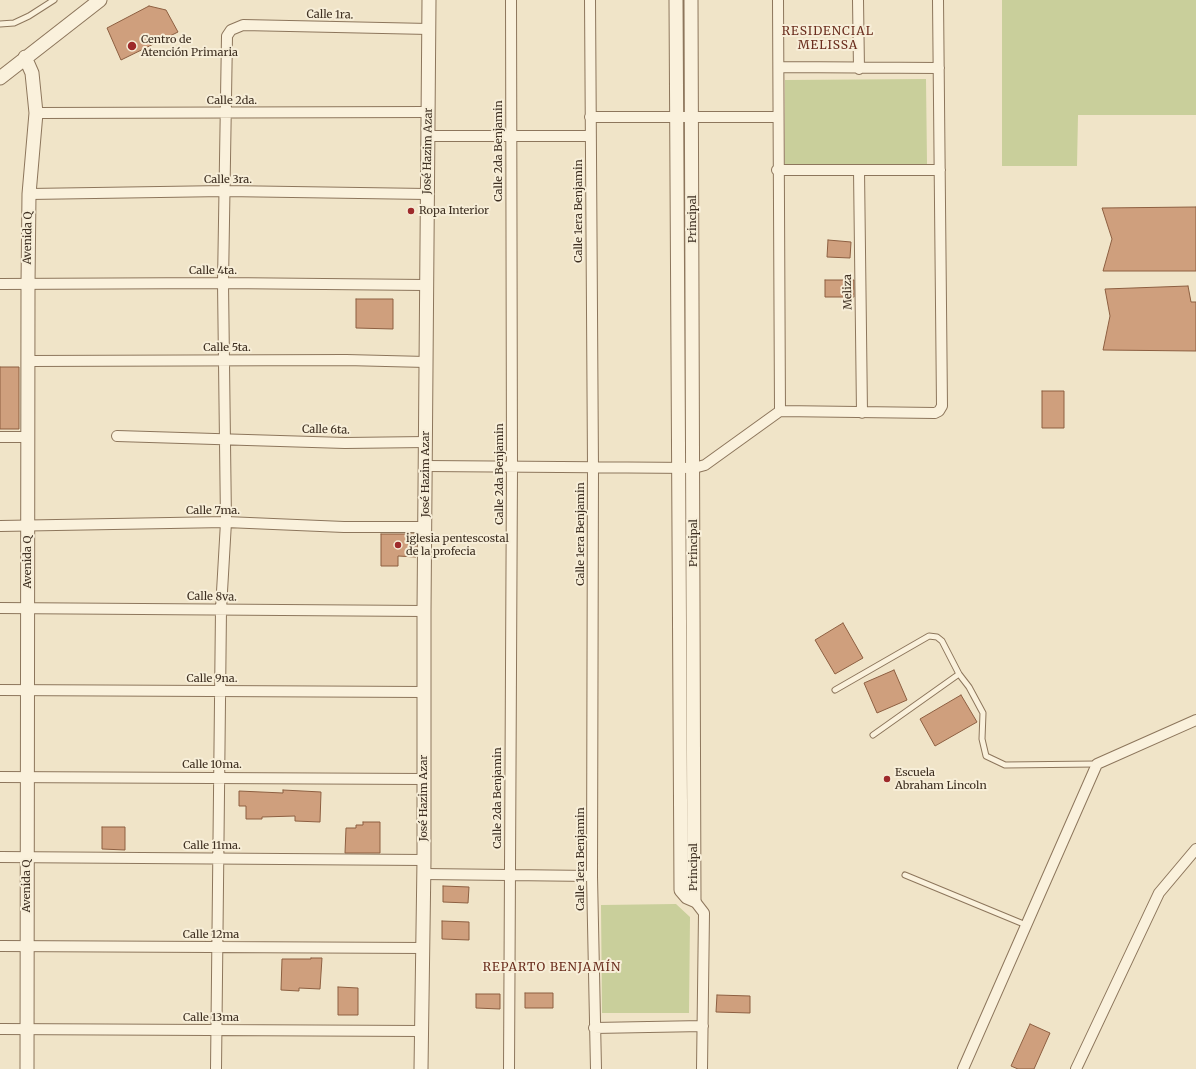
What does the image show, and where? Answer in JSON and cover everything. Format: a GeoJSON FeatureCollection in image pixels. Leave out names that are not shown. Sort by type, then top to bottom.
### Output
{"type":"FeatureCollection","features":[{"type":"Feature","properties":{"kind":"street"},"geometry":{"type":"LineString","coordinates":[[0,78],[100,0]]}},
{"type":"Feature","properties":{"kind":"street","name":"José Hazim Azar"},"geometry":{"type":"LineString","coordinates":[[421,1069],[424,874],[424,611],[426,466],[425,285],[427,136],[429,112],[429,0]]}},
{"type":"Feature","properties":{"kind":"street","name":"Calle 2da Benjamin"},"geometry":{"type":"LineString","coordinates":[[509,1069],[512,467],[511,0]]}},
{"type":"Feature","properties":{"kind":"street","name":"Calle 1era Benjamin"},"geometry":{"type":"LineString","coordinates":[[590,0],[593,467],[592,876],[596,1069]]}},
{"type":"Feature","properties":{"kind":"street","name":"Principal"},"geometry":{"type":"LineString","coordinates":[[676,0],[681,890],[687,897],[694,900],[693,117],[691,0]]}},
{"type":"Feature","properties":{"kind":"street"},"geometry":{"type":"LineString","coordinates":[[778,0],[779,67],[777,170],[780,411]]}},
{"type":"Feature","properties":{"kind":"street"},"geometry":{"type":"LineString","coordinates":[[858,0],[859,69]]}},
{"type":"Feature","properties":{"kind":"street"},"geometry":{"type":"LineString","coordinates":[[426,466],[694,468],[705,465],[780,411],[935,413],[942,406],[938,0]]}},
{"type":"Feature","properties":{"kind":"street","name":"Calle 1ra."},"geometry":{"type":"LineString","coordinates":[[226,113],[226,44],[231,30],[243,26],[429,29]]}},
{"type":"Feature","properties":{"kind":"street","name":"Avenida Q"},"geometry":{"type":"LineString","coordinates":[[25,57],[32,73],[36,113],[29,194],[28,284],[27,1069]]}},
{"type":"Feature","properties":{"kind":"street"},"geometry":{"type":"LineString","coordinates":[[779,67],[859,69],[939,68]]}},
{"type":"Feature","properties":{"kind":"street","name":"Calle 2da."},"geometry":{"type":"LineString","coordinates":[[36,113],[429,112]]}},
{"type":"Feature","properties":{"kind":"street"},"geometry":{"type":"LineString","coordinates":[[216,1069],[221,609],[226,522],[223,283],[226,113]]}},
{"type":"Feature","properties":{"kind":"street"},"geometry":{"type":"LineString","coordinates":[[590,118],[778,117]]}},
{"type":"Feature","properties":{"kind":"street"},"geometry":{"type":"LineString","coordinates":[[427,136],[590,136]]}},
{"type":"Feature","properties":{"kind":"street"},"geometry":{"type":"LineString","coordinates":[[777,170],[940,170]]}},
{"type":"Feature","properties":{"kind":"street","name":"Meliza"},"geometry":{"type":"LineString","coordinates":[[859,170],[862,413]]}},
{"type":"Feature","properties":{"kind":"street","name":"Calle 3ra."},"geometry":{"type":"LineString","coordinates":[[29,194],[225,191],[427,194]]}},
{"type":"Feature","properties":{"kind":"street","name":"Calle 4ta."},"geometry":{"type":"LineString","coordinates":[[0,284],[223,283],[425,285]]}},
{"type":"Feature","properties":{"kind":"street","name":"Calle 5ta."},"geometry":{"type":"LineString","coordinates":[[28,361],[224,360],[426,362]]}},
{"type":"Feature","properties":{"kind":"street","name":"Calle 6ta."},"geometry":{"type":"LineString","coordinates":[[117,436],[345,443],[426,442]]}},
{"type":"Feature","properties":{"kind":"street"},"geometry":{"type":"LineString","coordinates":[[0,437],[28,438]]}},
{"type":"Feature","properties":{"kind":"street","name":"Calle 7ma."},"geometry":{"type":"LineString","coordinates":[[0,526],[226,522],[344,527],[425,527]]}},
{"type":"Feature","properties":{"kind":"street","name":"Calle 8va."},"geometry":{"type":"LineString","coordinates":[[0,608],[424,611]]}},
{"type":"Feature","properties":{"kind":"street","name":"Calle 9na."},"geometry":{"type":"LineString","coordinates":[[0,690],[424,692]]}},
{"type":"Feature","properties":{"kind":"street"},"geometry":{"type":"LineString","coordinates":[[963,1069],[1098,764],[1196,720]]}},
{"type":"Feature","properties":{"kind":"street","name":"Calle 10ma."},"geometry":{"type":"LineString","coordinates":[[0,777],[424,779]]}},
{"type":"Feature","properties":{"kind":"street"},"geometry":{"type":"LineString","coordinates":[[1076,1069],[1159,893],[1196,848]]}},
{"type":"Feature","properties":{"kind":"street","name":"Calle 11ma."},"geometry":{"type":"LineString","coordinates":[[0,857],[424,860]]}},
{"type":"Feature","properties":{"kind":"street"},"geometry":{"type":"LineString","coordinates":[[424,874],[592,876]]}},
{"type":"Feature","properties":{"kind":"street"},"geometry":{"type":"LineString","coordinates":[[694,900],[704,913],[702,1069]]}},
{"type":"Feature","properties":{"kind":"street","name":"Calle 12ma"},"geometry":{"type":"LineString","coordinates":[[0,946],[423,948]]}},
{"type":"Feature","properties":{"kind":"street"},"geometry":{"type":"LineString","coordinates":[[594,1028],[703,1026]]}},
{"type":"Feature","properties":{"kind":"street","name":"Calle 13ma"},"geometry":{"type":"LineString","coordinates":[[0,1029],[421,1031]]}},
{"type":"Feature","properties":{"kind":"lane"},"geometry":{"type":"LineString","coordinates":[[0,24],[14,23],[29,16],[54,0]]}},
{"type":"Feature","properties":{"kind":"lane"},"geometry":{"type":"LineString","coordinates":[[834,690],[929,636],[937,637],[942,641],[959,674],[969,687],[983,713],[982,739],[986,756],[1005,765],[1098,764]]}},
{"type":"Feature","properties":{"kind":"lane"},"geometry":{"type":"LineString","coordinates":[[873,735],[959,674]]}},
{"type":"Feature","properties":{"kind":"lane"},"geometry":{"type":"LineString","coordinates":[[905,875],[1026,926]]}},
{"type":"Feature","properties":{"kind":"green space"},"geometry":{"type":"Polygon","coordinates":[[[1002,0],[1196,0],[1196,115],[1078,115],[1077,166],[1002,166],[1002,0]]]}},
{"type":"Feature","properties":{"kind":"green space"},"geometry":{"type":"Polygon","coordinates":[[[926,79],[927,164],[785,165],[785,80],[926,79]]]}},
{"type":"Feature","properties":{"kind":"green space"},"geometry":{"type":"Polygon","coordinates":[[[676,904],[690,917],[689,1013],[602,1013],[601,905],[676,904]]]}},
{"type":"Feature","properties":{"kind":"building","name":"Centro de Atención Primaria"},"geometry":{"type":"Polygon","coordinates":[[[149,6],[166,10],[178,32],[121,60],[107,28],[149,6]]]}},
{"type":"Feature","properties":{"kind":"building"},"geometry":{"type":"Polygon","coordinates":[[[1196,207],[1196,271],[1103,271],[1112,239],[1102,208],[1196,207]]]}},
{"type":"Feature","properties":{"kind":"building"},"geometry":{"type":"Polygon","coordinates":[[[828,240],[851,242],[850,258],[827,257],[828,240]]]}},
{"type":"Feature","properties":{"kind":"building"},"geometry":{"type":"Polygon","coordinates":[[[825,280],[854,280],[854,297],[825,297],[825,280]]]}},
{"type":"Feature","properties":{"kind":"building"},"geometry":{"type":"Polygon","coordinates":[[[1188,286],[1191,302],[1196,302],[1196,351],[1103,350],[1110,316],[1105,289],[1188,286]]]}},
{"type":"Feature","properties":{"kind":"building"},"geometry":{"type":"Polygon","coordinates":[[[356,299],[393,299],[393,329],[356,328],[356,299]]]}},
{"type":"Feature","properties":{"kind":"building"},"geometry":{"type":"Polygon","coordinates":[[[0,367],[19,367],[19,429],[0,429],[0,367]]]}},
{"type":"Feature","properties":{"kind":"building"},"geometry":{"type":"Polygon","coordinates":[[[1042,391],[1064,391],[1064,428],[1042,428],[1042,391]]]}},
{"type":"Feature","properties":{"kind":"building","name":"iglesia pentescostal de la profecia"},"geometry":{"type":"Polygon","coordinates":[[[381,534],[416,534],[416,557],[398,556],[398,566],[381,566],[381,534]]]}},
{"type":"Feature","properties":{"kind":"building"},"geometry":{"type":"Polygon","coordinates":[[[843,623],[863,658],[835,674],[815,640],[843,623]]]}},
{"type":"Feature","properties":{"kind":"building"},"geometry":{"type":"Polygon","coordinates":[[[894,670],[907,700],[877,713],[864,683],[894,670]]]}},
{"type":"Feature","properties":{"kind":"building"},"geometry":{"type":"Polygon","coordinates":[[[961,695],[977,722],[935,746],[920,719],[961,695]]]}},
{"type":"Feature","properties":{"kind":"building"},"geometry":{"type":"Polygon","coordinates":[[[283,790],[321,792],[320,822],[295,821],[295,816],[246,819],[246,806],[239,806],[239,791],[283,793],[283,790]]]}},
{"type":"Feature","properties":{"kind":"building"},"geometry":{"type":"Polygon","coordinates":[[[363,822],[380,822],[380,853],[345,853],[346,828],[356,828],[356,825],[363,825],[363,822]]]}},
{"type":"Feature","properties":{"kind":"building"},"geometry":{"type":"Polygon","coordinates":[[[102,827],[125,827],[125,850],[102,849],[102,827]]]}},
{"type":"Feature","properties":{"kind":"building"},"geometry":{"type":"Polygon","coordinates":[[[443,886],[469,887],[468,903],[443,902],[443,886]]]}},
{"type":"Feature","properties":{"kind":"building"},"geometry":{"type":"Polygon","coordinates":[[[442,921],[469,922],[469,940],[442,939],[442,921]]]}},
{"type":"Feature","properties":{"kind":"building"},"geometry":{"type":"Polygon","coordinates":[[[322,958],[320,989],[299,988],[299,991],[281,990],[282,959],[322,958]]]}},
{"type":"Feature","properties":{"kind":"building"},"geometry":{"type":"Polygon","coordinates":[[[338,987],[358,988],[358,1015],[338,1015],[338,987]]]}},
{"type":"Feature","properties":{"kind":"building"},"geometry":{"type":"Polygon","coordinates":[[[525,993],[553,993],[553,1008],[525,1008],[525,993]]]}},
{"type":"Feature","properties":{"kind":"building"},"geometry":{"type":"Polygon","coordinates":[[[476,994],[500,994],[500,1009],[476,1008],[476,994]]]}},
{"type":"Feature","properties":{"kind":"building"},"geometry":{"type":"Polygon","coordinates":[[[717,995],[750,996],[750,1013],[716,1012],[717,995]]]}},
{"type":"Feature","properties":{"kind":"building"},"geometry":{"type":"Polygon","coordinates":[[[1030,1024],[1050,1033],[1034,1069],[1018,1069],[1011,1066],[1030,1024]]]}},
{"type":"Feature","properties":{"kind":"place","name":"Centro de Atención Primaria"},"geometry":{"type":"Point","coordinates":[132,46]}},
{"type":"Feature","properties":{"kind":"place","name":"Ropa Interior"},"geometry":{"type":"Point","coordinates":[411,211]}},
{"type":"Feature","properties":{"kind":"place","name":"iglesia pentescostal de la profecia"},"geometry":{"type":"Point","coordinates":[398,545]}},
{"type":"Feature","properties":{"kind":"place","name":"Escuela Abraham Lincoln"},"geometry":{"type":"Point","coordinates":[887,779]}},
{"type":"Feature","properties":{"kind":"district","name":"RESIDENCIAL MELISSA"},"geometry":{"type":"Point","coordinates":[828,39]}},
{"type":"Feature","properties":{"kind":"district","name":"REPARTO BENJAMÍN"},"geometry":{"type":"Point","coordinates":[552,968]}}]}
